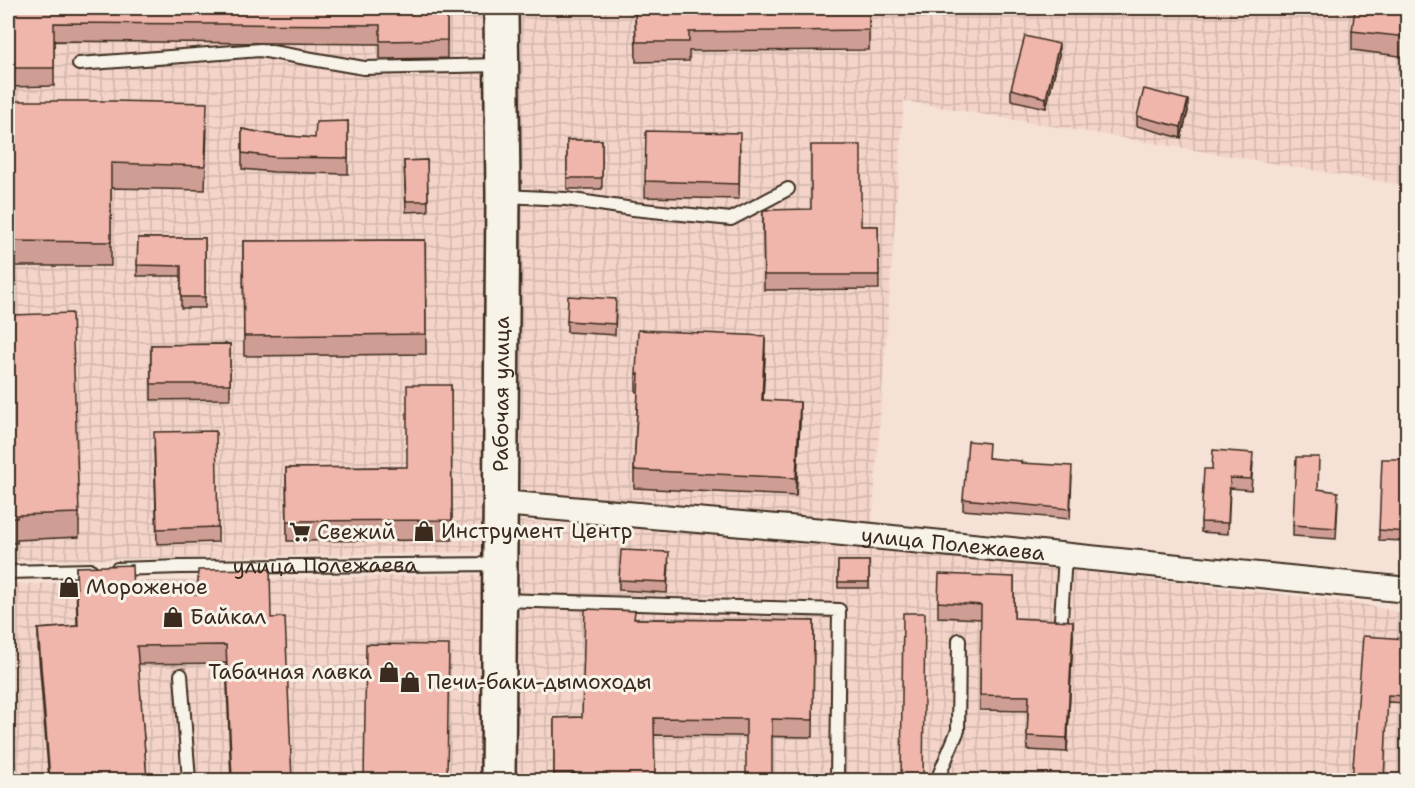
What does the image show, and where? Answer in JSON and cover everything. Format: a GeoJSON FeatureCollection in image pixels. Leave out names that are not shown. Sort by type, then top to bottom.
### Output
{"type":"FeatureCollection","features":[{"type":"Feature","properties":{"kind":"street","name":"Рабочая улица"},"geometry":{"type":"LineString","coordinates":[[498,780],[503,196],[501,8]]}},
{"type":"Feature","properties":{"kind":"street","name":"улица Полежаева"},"geometry":{"type":"LineString","coordinates":[[501,503],[823,531],[1407,590]]}},
{"type":"Feature","properties":{"kind":"lane"},"geometry":{"type":"LineString","coordinates":[[79,64],[260,50],[364,68],[501,65]]}},
{"type":"Feature","properties":{"kind":"lane"},"geometry":{"type":"LineString","coordinates":[[503,196],[566,199],[633,209],[731,219],[788,189]]}},
{"type":"Feature","properties":{"kind":"lane"},"geometry":{"type":"LineString","coordinates":[[1061,619],[1065,556]]}},
{"type":"Feature","properties":{"kind":"lane","name":"улица Полежаева"},"geometry":{"type":"LineString","coordinates":[[8,572],[181,567],[500,564]]}},
{"type":"Feature","properties":{"kind":"lane"},"geometry":{"type":"LineString","coordinates":[[500,600],[839,610],[837,780]]}},
{"type":"Feature","properties":{"kind":"lane"},"geometry":{"type":"LineString","coordinates":[[937,780],[958,730],[959,639]]}},
{"type":"Feature","properties":{"kind":"lane"},"geometry":{"type":"LineString","coordinates":[[181,675],[189,780]]}},
{"type":"Feature","properties":{"kind":"shaded area"},"geometry":{"type":"Polygon","coordinates":[[[8,8],[487,8],[489,552],[8,561],[8,8]]]}},
{"type":"Feature","properties":{"kind":"shaded area"},"geometry":{"type":"Polygon","coordinates":[[[521,8],[1407,8],[1407,186],[904,101],[872,524],[520,495],[521,8]]]}},
{"type":"Feature","properties":{"kind":"shaded area"},"geometry":{"type":"Polygon","coordinates":[[[518,521],[724,536],[973,559],[1357,603],[1407,614],[1407,780],[513,780],[518,521]]]}},
{"type":"Feature","properties":{"kind":"shaded area"},"geometry":{"type":"Polygon","coordinates":[[[484,574],[481,780],[8,780],[8,584],[484,574]]]}},
{"type":"Feature","properties":{"kind":"building"},"geometry":{"type":"Polygon","coordinates":[[[8,8],[447,8],[447,40],[380,41],[380,25],[54,23],[54,68],[8,68],[8,8]]]}},
{"type":"Feature","properties":{"kind":"building"},"geometry":{"type":"Polygon","coordinates":[[[635,8],[869,8],[869,30],[689,32],[689,42],[636,42],[635,8]]]}},
{"type":"Feature","properties":{"kind":"building"},"geometry":{"type":"Polygon","coordinates":[[[1355,8],[1407,8],[1407,37],[1352,31],[1355,8]]]}},
{"type":"Feature","properties":{"kind":"building"},"geometry":{"type":"Polygon","coordinates":[[[1025,36],[1059,44],[1046,98],[1011,89],[1025,36]]]}},
{"type":"Feature","properties":{"kind":"building"},"geometry":{"type":"Polygon","coordinates":[[[1144,89],[1188,100],[1181,127],[1137,116],[1144,89]]]}},
{"type":"Feature","properties":{"kind":"building"},"geometry":{"type":"Polygon","coordinates":[[[8,101],[207,103],[205,166],[111,163],[111,242],[10,241],[12,315],[72,313],[79,513],[17,515],[17,518],[8,518],[8,101]]]}},
{"type":"Feature","properties":{"kind":"building"},"geometry":{"type":"Polygon","coordinates":[[[348,121],[348,158],[274,157],[242,153],[242,129],[274,135],[315,138],[316,122],[348,121]]]}},
{"type":"Feature","properties":{"kind":"building"},"geometry":{"type":"Polygon","coordinates":[[[646,131],[740,133],[739,184],[645,181],[646,131]]]}},
{"type":"Feature","properties":{"kind":"building"},"geometry":{"type":"Polygon","coordinates":[[[567,140],[602,140],[602,178],[567,178],[567,140]]]}},
{"type":"Feature","properties":{"kind":"building"},"geometry":{"type":"Polygon","coordinates":[[[811,145],[861,145],[861,226],[878,226],[879,275],[764,275],[763,210],[811,209],[811,145]]]}},
{"type":"Feature","properties":{"kind":"building"},"geometry":{"type":"Polygon","coordinates":[[[427,160],[428,201],[406,201],[404,161],[427,160]]]}},
{"type":"Feature","properties":{"kind":"building"},"geometry":{"type":"Polygon","coordinates":[[[138,238],[205,238],[205,297],[181,297],[181,266],[137,265],[138,238]]]}},
{"type":"Feature","properties":{"kind":"building"},"geometry":{"type":"Polygon","coordinates":[[[425,240],[426,334],[244,336],[243,241],[425,240]]]}},
{"type":"Feature","properties":{"kind":"building"},"geometry":{"type":"Polygon","coordinates":[[[568,296],[616,299],[615,324],[567,321],[568,296]]]}},
{"type":"Feature","properties":{"kind":"building"},"geometry":{"type":"Polygon","coordinates":[[[638,330],[765,336],[762,400],[800,402],[796,478],[634,470],[639,374],[636,374],[638,330]]]}},
{"type":"Feature","properties":{"kind":"building"},"geometry":{"type":"Polygon","coordinates":[[[230,344],[230,384],[151,384],[151,345],[230,344]]]}},
{"type":"Feature","properties":{"kind":"building"},"geometry":{"type":"Polygon","coordinates":[[[407,385],[451,385],[452,520],[287,521],[286,468],[407,467],[407,385]]]}},
{"type":"Feature","properties":{"kind":"building"},"geometry":{"type":"Polygon","coordinates":[[[216,431],[218,527],[157,529],[154,432],[216,431]]]}},
{"type":"Feature","properties":{"kind":"building"},"geometry":{"type":"Polygon","coordinates":[[[968,441],[989,443],[988,458],[1021,461],[1021,463],[1072,466],[1070,509],[963,499],[968,441]]]}},
{"type":"Feature","properties":{"kind":"building"},"geometry":{"type":"Polygon","coordinates":[[[1213,450],[1253,453],[1251,479],[1230,478],[1228,523],[1201,522],[1204,469],[1212,469],[1213,450]]]}},
{"type":"Feature","properties":{"kind":"building"},"geometry":{"type":"Polygon","coordinates":[[[1296,457],[1319,457],[1318,489],[1338,492],[1336,528],[1293,525],[1296,457]]]}},
{"type":"Feature","properties":{"kind":"building"},"geometry":{"type":"Polygon","coordinates":[[[1382,459],[1407,459],[1407,532],[1379,530],[1382,459]]]}},
{"type":"Feature","properties":{"kind":"building"},"geometry":{"type":"Polygon","coordinates":[[[621,550],[669,552],[667,582],[619,580],[621,550]]]}},
{"type":"Feature","properties":{"kind":"building"},"geometry":{"type":"Polygon","coordinates":[[[838,561],[869,561],[869,582],[838,582],[838,561]]]}},
{"type":"Feature","properties":{"kind":"building"},"geometry":{"type":"Polygon","coordinates":[[[132,565],[133,595],[198,594],[198,570],[270,569],[271,618],[285,617],[292,780],[232,780],[226,645],[137,646],[147,780],[50,780],[38,629],[78,626],[76,567],[132,565]]]}},
{"type":"Feature","properties":{"kind":"building"},"geometry":{"type":"Polygon","coordinates":[[[939,574],[1014,577],[1014,618],[1073,621],[1067,738],[1027,736],[1029,696],[980,695],[981,605],[938,602],[939,574]]]}},
{"type":"Feature","properties":{"kind":"building"},"geometry":{"type":"Polygon","coordinates":[[[585,609],[635,611],[634,619],[814,621],[813,720],[772,719],[772,780],[746,780],[746,719],[654,718],[655,780],[575,780],[575,773],[554,773],[554,718],[582,717],[585,609]]]}},
{"type":"Feature","properties":{"kind":"building"},"geometry":{"type":"Polygon","coordinates":[[[903,613],[925,613],[923,780],[901,780],[903,613]]]}},
{"type":"Feature","properties":{"kind":"building"},"geometry":{"type":"Polygon","coordinates":[[[1363,636],[1407,639],[1407,696],[1388,695],[1384,780],[1352,780],[1363,636]]]}},
{"type":"Feature","properties":{"kind":"building"},"geometry":{"type":"Polygon","coordinates":[[[366,644],[449,645],[447,780],[364,780],[366,644]]]}},
{"type":"Feature","properties":{"kind":"place","name":"Инструмент Центр"},"geometry":{"type":"Point","coordinates":[424,531]}},
{"type":"Feature","properties":{"kind":"place","name":"Свежий"},"geometry":{"type":"Point","coordinates":[300,532]}},
{"type":"Feature","properties":{"kind":"place","name":"Мороженое"},"geometry":{"type":"Point","coordinates":[69,587]}},
{"type":"Feature","properties":{"kind":"place","name":"Байкал"},"geometry":{"type":"Point","coordinates":[173,617]}},
{"type":"Feature","properties":{"kind":"place","name":"Табачная лавка"},"geometry":{"type":"Point","coordinates":[389,672]}},
{"type":"Feature","properties":{"kind":"place","name":"Печи-баки-дымоходы"},"geometry":{"type":"Point","coordinates":[410,682]}}]}
